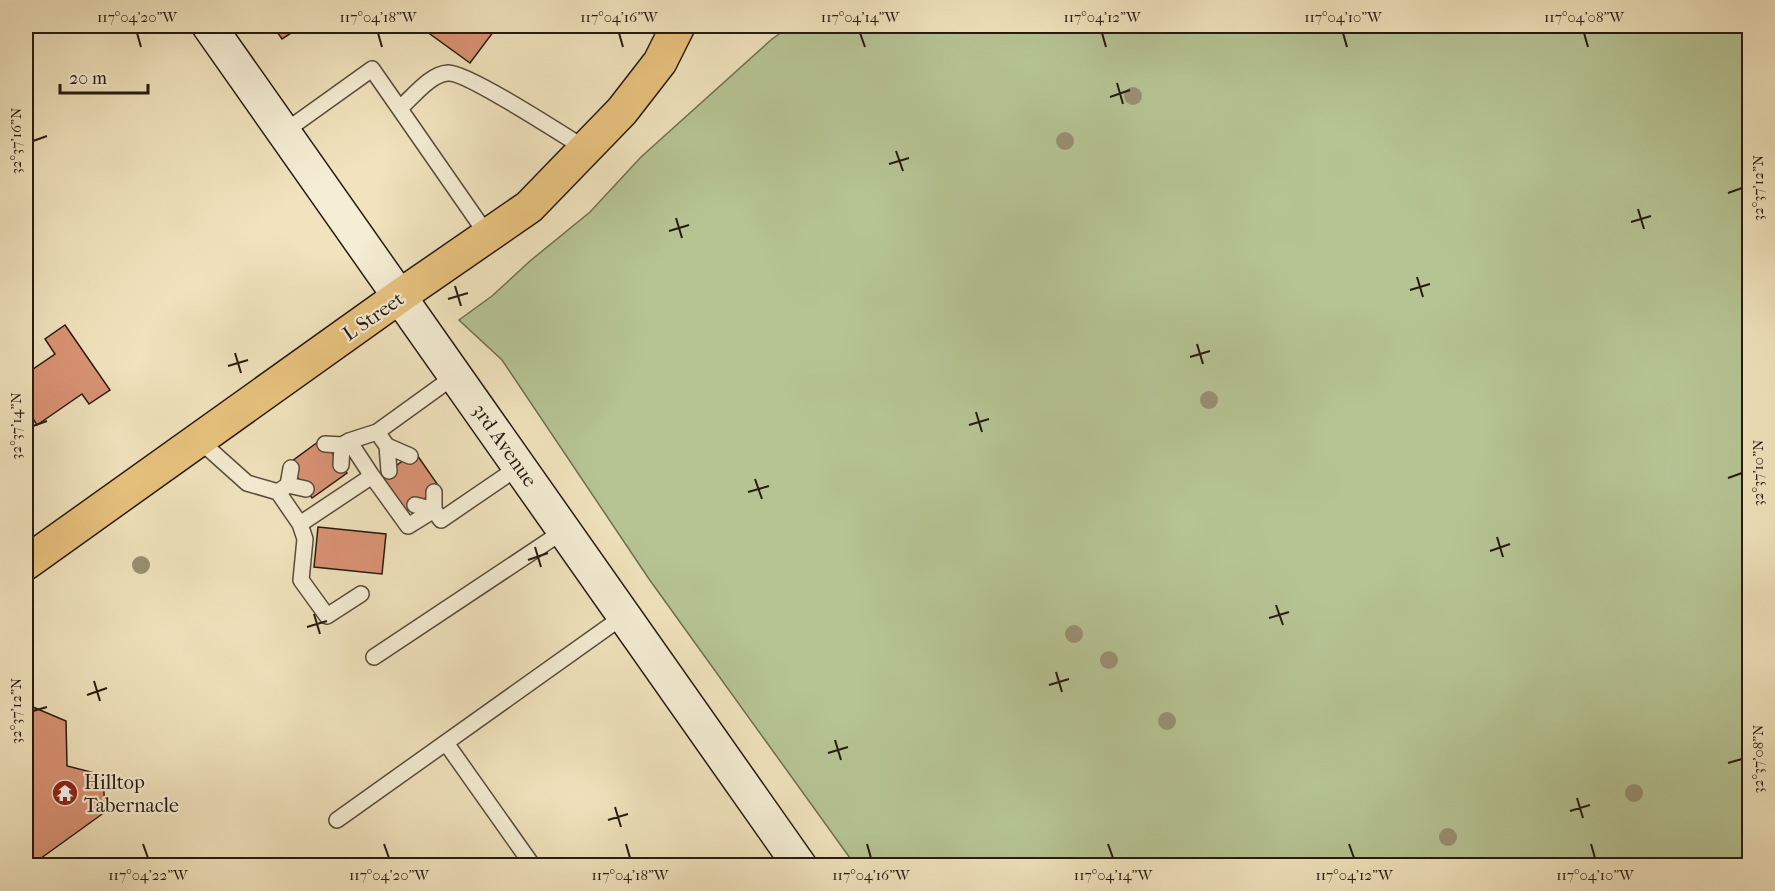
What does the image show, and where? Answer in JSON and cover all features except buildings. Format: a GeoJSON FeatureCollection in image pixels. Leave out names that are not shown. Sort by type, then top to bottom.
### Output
{"type":"FeatureCollection","features":[{"type":"Feature","properties":{"kind":"main road","name":"3rd Avenue"},"geometry":{"type":"LineString","coordinates":[[209,26],[801,866]]}},
{"type":"Feature","properties":{"kind":"main road","name":"L Street"},"geometry":{"type":"LineString","coordinates":[[26,563],[400,296],[529,207],[622,111],[660,62],[678,26]]}},
{"type":"Feature","properties":{"kind":"lane"},"geometry":{"type":"LineString","coordinates":[[284,132],[372,69],[488,236]]}},
{"type":"Feature","properties":{"kind":"lane"},"geometry":{"type":"LineString","coordinates":[[400,108],[435,77],[448,72],[472,81],[586,149]]}},
{"type":"Feature","properties":{"kind":"lane"},"geometry":{"type":"LineString","coordinates":[[325,444],[346,443],[377,432],[456,375]]}},
{"type":"Feature","properties":{"kind":"lane"},"geometry":{"type":"LineString","coordinates":[[377,432],[387,446],[390,471]]}},
{"type":"Feature","properties":{"kind":"lane"},"geometry":{"type":"LineString","coordinates":[[199,440],[247,483],[283,489],[306,489]]}},
{"type":"Feature","properties":{"kind":"lane"},"geometry":{"type":"LineString","coordinates":[[341,465],[346,443]]}},
{"type":"Feature","properties":{"kind":"lane"},"geometry":{"type":"LineString","coordinates":[[346,443],[408,526],[434,510]]}},
{"type":"Feature","properties":{"kind":"lane"},"geometry":{"type":"LineString","coordinates":[[387,446],[410,456]]}},
{"type":"Feature","properties":{"kind":"lane"},"geometry":{"type":"LineString","coordinates":[[415,505],[434,510],[441,519],[520,466]]}},
{"type":"Feature","properties":{"kind":"lane"},"geometry":{"type":"LineString","coordinates":[[291,468],[283,489],[305,539],[301,580],[327,616],[361,594]]}},
{"type":"Feature","properties":{"kind":"lane"},"geometry":{"type":"LineString","coordinates":[[300,525],[372,476]]}},
{"type":"Feature","properties":{"kind":"lane"},"geometry":{"type":"LineString","coordinates":[[434,492],[434,510]]}},
{"type":"Feature","properties":{"kind":"lane"},"geometry":{"type":"LineString","coordinates":[[374,657],[565,530]]}},
{"type":"Feature","properties":{"kind":"lane"},"geometry":{"type":"LineString","coordinates":[[337,820],[625,615]]}},
{"type":"Feature","properties":{"kind":"lane"},"geometry":{"type":"LineString","coordinates":[[446,743],[533,866]]}},
{"type":"Feature","properties":{"kind":"green space"},"geometry":{"type":"Polygon","coordinates":[[[791,26],[1749,26],[1749,865],[855,865],[649,579],[502,360],[459,320],[492,296],[530,261],[590,212],[641,157],[772,39],[791,26]]]}},
{"type":"Feature","properties":{"kind":"place","name":"Hilltop Tabernacle"},"geometry":{"type":"Point","coordinates":[65,793]}}]}
